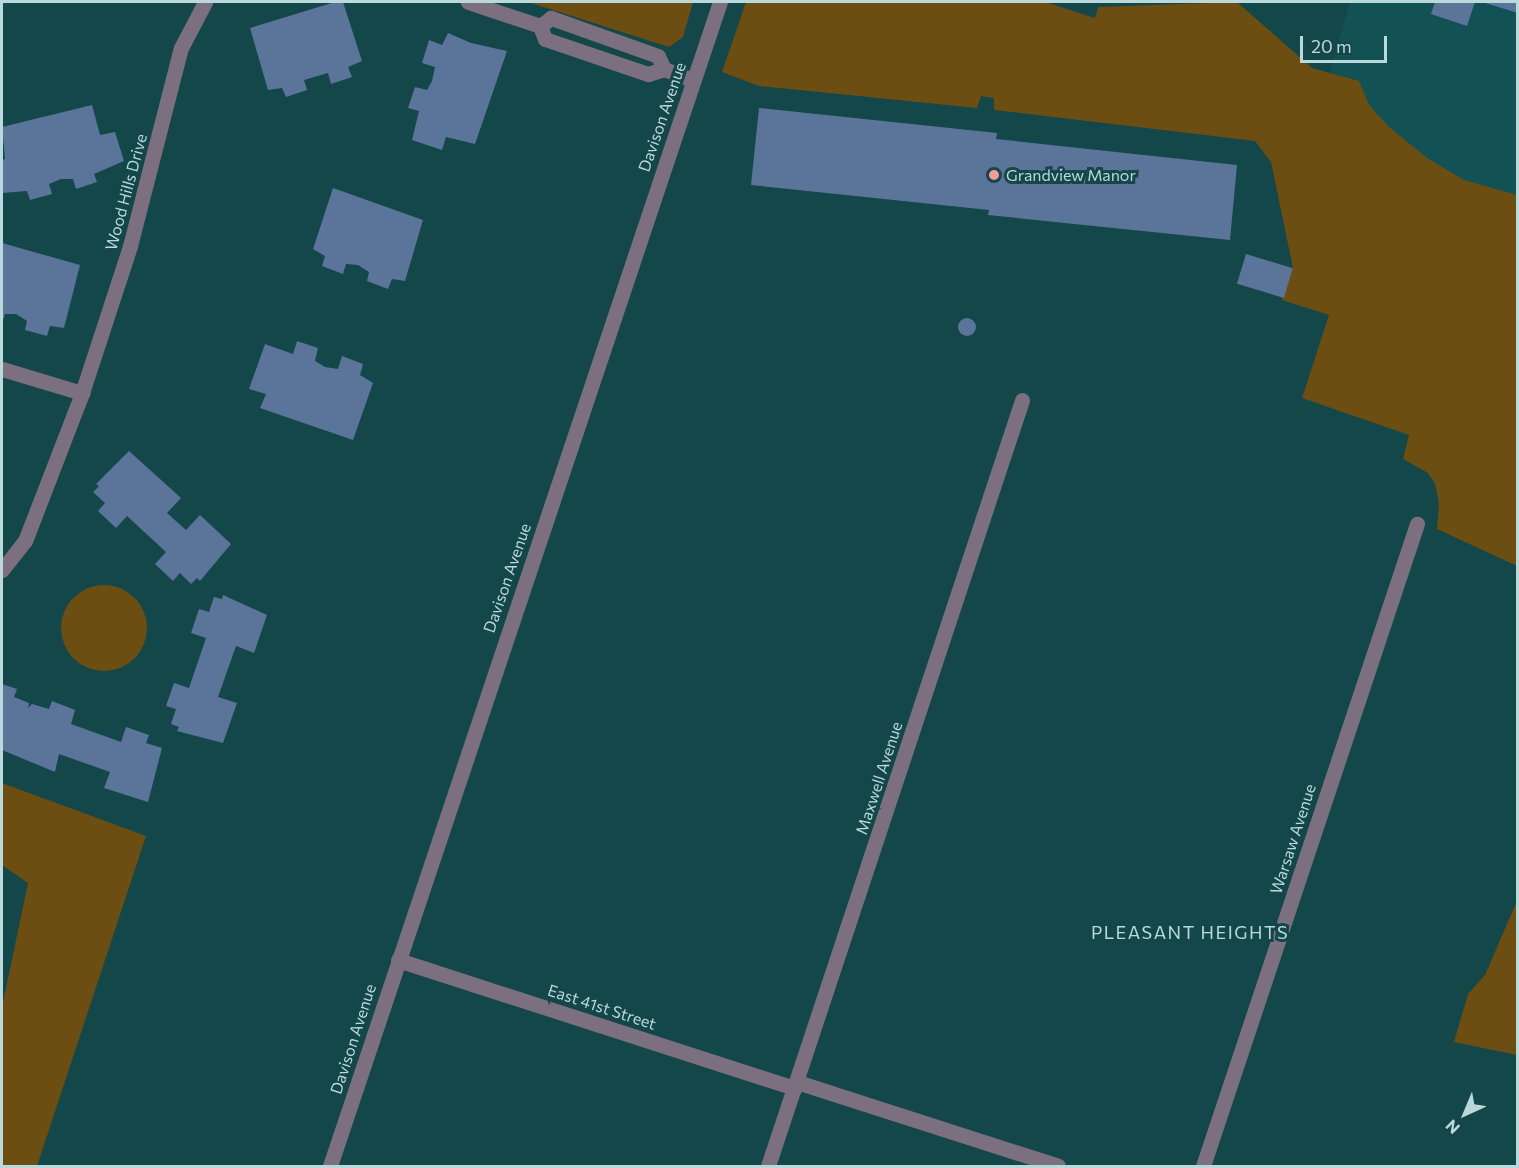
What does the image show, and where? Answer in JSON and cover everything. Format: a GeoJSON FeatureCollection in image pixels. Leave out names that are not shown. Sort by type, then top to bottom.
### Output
{"type":"FeatureCollection","features":[{"type":"Feature","properties":{"kind":"street","name":"Wood Hills Drive"},"geometry":{"type":"LineString","coordinates":[[2,570],[25,541],[82,393],[127,257],[181,48],[205,2]]}},
{"type":"Feature","properties":{"kind":"street"},"geometry":{"type":"LineString","coordinates":[[468,2],[540,26]]}},
{"type":"Feature","properties":{"kind":"street","name":"Davison Avenue"},"geometry":{"type":"LineString","coordinates":[[330,1167],[720,2]]}},
{"type":"Feature","properties":{"kind":"street"},"geometry":{"type":"LineString","coordinates":[[540,26],[552,18],[658,56],[664,69]]}},
{"type":"Feature","properties":{"kind":"street"},"geometry":{"type":"LineString","coordinates":[[540,26],[545,39],[555,43],[648,74],[664,69],[693,80]]}},
{"type":"Feature","properties":{"kind":"street"},"geometry":{"type":"LineString","coordinates":[[2,369],[82,393]]}},
{"type":"Feature","properties":{"kind":"street","name":"Maxwell Avenue"},"geometry":{"type":"LineString","coordinates":[[768,1167],[1022,400]]}},
{"type":"Feature","properties":{"kind":"street","name":"Warsaw Avenue"},"geometry":{"type":"LineString","coordinates":[[1203,1167],[1417,524]]}},
{"type":"Feature","properties":{"kind":"street","name":"East 41st Street"},"geometry":{"type":"LineString","coordinates":[[398,960],[1058,1167]]}},
{"type":"Feature","properties":{"kind":"shaded area"},"geometry":{"type":"Polygon","coordinates":[[[528,2],[693,2],[683,37],[669,47],[528,2]]]}},
{"type":"Feature","properties":{"kind":"shaded area"},"geometry":{"type":"Polygon","coordinates":[[[746,2],[1045,2],[1095,18],[1098,7],[1237,2],[1312,68],[1359,81],[1369,105],[1388,126],[1427,158],[1464,180],[1517,195],[1517,566],[1437,529],[1439,503],[1435,484],[1428,473],[1403,459],[1409,435],[1302,398],[1329,315],[1282,300],[1293,268],[1271,162],[1255,141],[994,110],[994,98],[981,96],[977,108],[759,86],[722,72],[746,2]]]}},
{"type":"Feature","properties":{"kind":"shaded area"},"geometry":{"type":"Polygon","coordinates":[[[1350,2],[1517,2],[1517,245],[1320,106],[1350,2]]]}},
{"type":"Feature","properties":{"kind":"shaded area"},"geometry":{"type":"Polygon","coordinates":[[[104,585],[121,588],[135,597],[144,611],[147,628],[144,645],[135,659],[121,668],[104,671],[87,668],[73,659],[64,645],[61,628],[64,611],[73,597],[87,588],[104,585]]]}},
{"type":"Feature","properties":{"kind":"shaded area"},"geometry":{"type":"Polygon","coordinates":[[[2,783],[146,836],[37,1166],[2,1166],[2,1007],[28,883],[2,865],[2,783]]]}},
{"type":"Feature","properties":{"kind":"shaded area"},"geometry":{"type":"Polygon","coordinates":[[[1517,901],[1517,1055],[1454,1042],[1468,994],[1485,975],[1517,901]]]}},
{"type":"Feature","properties":{"kind":"building"},"geometry":{"type":"Polygon","coordinates":[[[335,2],[343,2],[362,61],[348,67],[352,77],[331,84],[328,73],[304,80],[307,90],[286,97],[282,88],[268,90],[250,28],[335,2]]]}},
{"type":"Feature","properties":{"kind":"building"},"geometry":{"type":"Polygon","coordinates":[[[1435,2],[1475,2],[1467,26],[1431,14],[1435,2]]]}},
{"type":"Feature","properties":{"kind":"building"},"geometry":{"type":"Polygon","coordinates":[[[1482,2],[1518,2],[1518,13],[1482,2]]]}},
{"type":"Feature","properties":{"kind":"building"},"geometry":{"type":"Polygon","coordinates":[[[448,33],[471,43],[507,51],[475,144],[446,137],[442,150],[412,140],[419,111],[408,108],[415,87],[427,90],[432,81],[435,67],[422,63],[429,40],[442,45],[448,33]]]}},
{"type":"Feature","properties":{"kind":"building"},"geometry":{"type":"Polygon","coordinates":[[[92,105],[100,135],[115,132],[124,161],[94,174],[97,182],[76,189],[73,179],[61,179],[49,184],[52,194],[30,200],[27,191],[2,193],[2,160],[5,159],[2,127],[92,105]]]}},
{"type":"Feature","properties":{"kind":"building","name":"Grandview Manor"},"geometry":{"type":"Polygon","coordinates":[[[759,108],[997,133],[996,139],[1237,165],[1230,240],[988,215],[989,210],[751,185],[759,108]]]}},
{"type":"Feature","properties":{"kind":"building"},"geometry":{"type":"Polygon","coordinates":[[[333,188],[423,220],[405,281],[392,279],[388,289],[367,281],[369,272],[358,265],[346,264],[343,274],[322,266],[325,256],[313,249],[333,188]]]}},
{"type":"Feature","properties":{"kind":"building"},"geometry":{"type":"Polygon","coordinates":[[[2,243],[80,265],[64,328],[50,326],[47,336],[25,330],[27,321],[16,314],[5,314],[2,323],[2,243]]]}},
{"type":"Feature","properties":{"kind":"building"},"geometry":{"type":"Polygon","coordinates":[[[1246,254],[1293,268],[1284,298],[1237,284],[1246,254]]]}},
{"type":"Feature","properties":{"kind":"building"},"geometry":{"type":"Polygon","coordinates":[[[967,318],[973,321],[976,327],[973,333],[967,336],[961,333],[958,327],[961,321],[967,318]]]}},
{"type":"Feature","properties":{"kind":"building"},"geometry":{"type":"Polygon","coordinates":[[[297,341],[318,348],[315,361],[325,367],[338,369],[342,356],[363,364],[360,375],[373,383],[353,440],[260,408],[266,394],[249,389],[265,344],[293,354],[297,341]]]}},
{"type":"Feature","properties":{"kind":"building"},"geometry":{"type":"Polygon","coordinates":[[[129,451],[181,498],[167,513],[186,530],[200,515],[231,544],[200,581],[197,578],[191,584],[180,573],[173,581],[155,564],[166,552],[127,516],[116,528],[98,511],[105,503],[93,492],[99,486],[96,484],[129,451]]]}},
{"type":"Feature","properties":{"kind":"building"},"geometry":{"type":"Polygon","coordinates":[[[223,595],[267,615],[254,653],[236,646],[218,697],[237,703],[223,743],[177,731],[179,727],[171,724],[176,709],[166,706],[174,683],[189,688],[206,638],[191,633],[199,609],[209,612],[214,597],[222,599],[223,595]]]}},
{"type":"Feature","properties":{"kind":"building"},"geometry":{"type":"Polygon","coordinates":[[[2,684],[17,689],[14,697],[29,703],[28,708],[32,704],[49,709],[52,701],[75,710],[71,724],[121,742],[126,727],[149,735],[146,743],[162,748],[148,802],[104,788],[110,772],[59,754],[55,772],[2,750],[2,684]]]}},
{"type":"Feature","properties":{"kind":"place","name":"Grandview Manor"},"geometry":{"type":"Point","coordinates":[994,175]}},
{"type":"Feature","properties":{"kind":"district","name":"PLEASANT HEIGHTS"},"geometry":{"type":"Point","coordinates":[1190,932]}}]}
